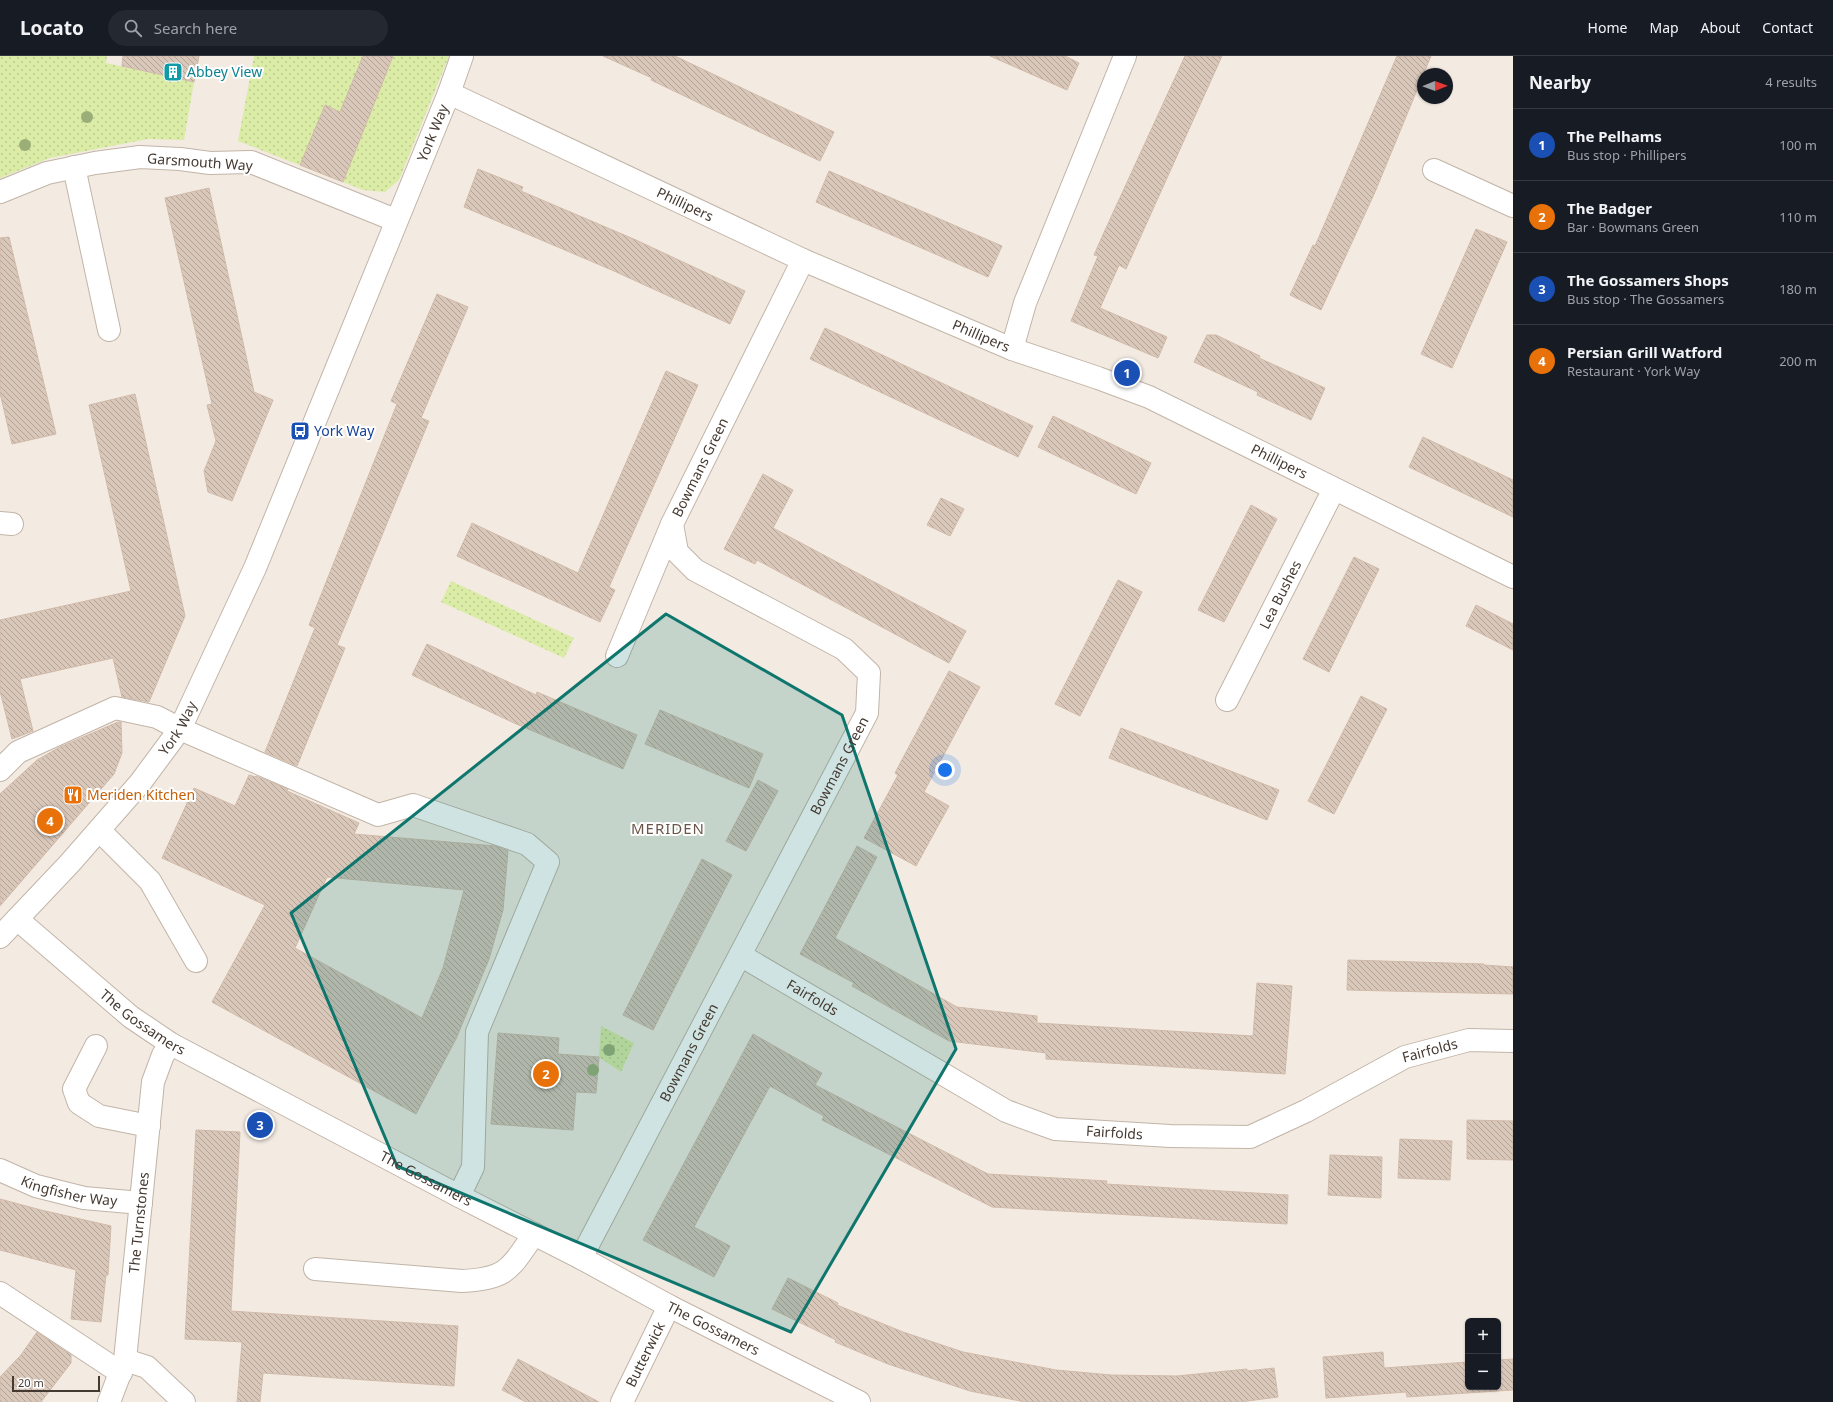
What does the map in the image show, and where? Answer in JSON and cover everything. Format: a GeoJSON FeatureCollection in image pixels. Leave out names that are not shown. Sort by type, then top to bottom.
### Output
{"type":"FeatureCollection","features":[{"type":"Feature","properties":{"kind":"street","name":"York Way"},"geometry":{"type":"LineString","coordinates":[[0,937],[99,830],[140,783],[180,729],[255,568],[449,93],[462,56]]}},
{"type":"Feature","properties":{"kind":"street"},"geometry":{"type":"LineString","coordinates":[[1012,349],[1025,303],[1125,56]]}},
{"type":"Feature","properties":{"kind":"street","name":"Phillipers"},"geometry":{"type":"LineString","coordinates":[[449,93],[804,260],[1012,349],[1149,397],[1513,578]]}},
{"type":"Feature","properties":{"kind":"street","name":"Garsmouth Way"},"geometry":{"type":"LineString","coordinates":[[0,192],[47,173],[74,167],[140,157],[180,159],[210,163],[251,162],[396,220]]}},
{"type":"Feature","properties":{"kind":"street"},"geometry":{"type":"LineString","coordinates":[[74,167],[110,330]]}},
{"type":"Feature","properties":{"kind":"street"},"geometry":{"type":"LineString","coordinates":[[1434,170],[1513,206]]}},
{"type":"Feature","properties":{"kind":"street","name":"Bowmans Green"},"geometry":{"type":"LineString","coordinates":[[581,1258],[867,713],[869,673],[844,649],[695,570],[677,552],[672,524],[804,260]]}},
{"type":"Feature","properties":{"kind":"street","name":"Lea Bushes"},"geometry":{"type":"LineString","coordinates":[[1227,700],[1334,488]]}},
{"type":"Feature","properties":{"kind":"street"},"geometry":{"type":"LineString","coordinates":[[617,656],[672,524]]}},
{"type":"Feature","properties":{"kind":"street"},"geometry":{"type":"LineString","coordinates":[[0,770],[18,752],[115,708],[157,717],[180,729],[378,815],[414,805],[527,844],[548,862],[477,1032],[473,1167],[459,1196]]}},
{"type":"Feature","properties":{"kind":"street"},"geometry":{"type":"LineString","coordinates":[[99,830],[150,881],[196,962]]}},
{"type":"Feature","properties":{"kind":"street","name":"The Gossamers"},"geometry":{"type":"LineString","coordinates":[[17,919],[131,1016],[171,1044],[459,1196],[581,1258],[669,1306],[859,1402]]}},
{"type":"Feature","properties":{"kind":"street","name":"Fairfolds"},"geometry":{"type":"LineString","coordinates":[[740,955],[1006,1111],[1055,1129],[1170,1136],[1250,1137],[1306,1110],[1404,1057],[1470,1040],[1513,1042]]}},
{"type":"Feature","properties":{"kind":"street","name":"The Turnstones"},"geometry":{"type":"LineString","coordinates":[[109,1402],[123,1367],[153,1082],[163,1055],[171,1044]]}},
{"type":"Feature","properties":{"kind":"street"},"geometry":{"type":"LineString","coordinates":[[96,1046],[74,1089],[79,1103],[99,1116],[149,1126]]}},
{"type":"Feature","properties":{"kind":"street","name":"Kingfisher Way"},"geometry":{"type":"LineString","coordinates":[[0,1170],[36,1186],[84,1198],[141,1203]]}},
{"type":"Feature","properties":{"kind":"street"},"geometry":{"type":"LineString","coordinates":[[315,1269],[462,1281],[481,1280],[500,1274],[515,1262],[534,1234]]}},
{"type":"Feature","properties":{"kind":"street"},"geometry":{"type":"LineString","coordinates":[[0,1293],[123,1367],[147,1367],[184,1402]]}},
{"type":"Feature","properties":{"kind":"street","name":"Butterwick"},"geometry":{"type":"LineString","coordinates":[[622,1402],[669,1306]]}},
{"type":"Feature","properties":{"kind":"highlighted area"},"geometry":{"type":"Polygon","coordinates":[[[666,614],[842,715],[956,1049],[791,1332],[397,1166],[291,913],[666,614]]]}},
{"type":"Feature","properties":{"kind":"green space"},"geometry":{"type":"Polygon","coordinates":[[[0,56],[107,56],[106,63],[194,82],[184,140],[148,139],[50,158],[0,178],[0,56]]]}},
{"type":"Feature","properties":{"kind":"green space"},"geometry":{"type":"Polygon","coordinates":[[[254,56],[449,56],[399,180],[385,192],[363,190],[238,141],[254,56]]]}},
{"type":"Feature","properties":{"kind":"green space"},"geometry":{"type":"Polygon","coordinates":[[[451,581],[574,638],[564,658],[441,602],[451,581]]]}},
{"type":"Feature","properties":{"kind":"green space"},"geometry":{"type":"Polygon","coordinates":[[[601,1026],[634,1043],[621,1072],[599,1057],[601,1026]]]}},
{"type":"Feature","properties":{"kind":"building","name":"Abbey View"},"geometry":{"type":"Polygon","coordinates":[[[123,56],[199,56],[194,82],[122,66],[123,56]]]}},
{"type":"Feature","properties":{"kind":"building"},"geometry":{"type":"Polygon","coordinates":[[[363,56],[393,56],[343,182],[300,165],[325,105],[340,112],[363,56]]]}},
{"type":"Feature","properties":{"kind":"building"},"geometry":{"type":"Polygon","coordinates":[[[603,56],[675,56],[834,132],[820,161],[651,80],[652,78],[603,56]]]}},
{"type":"Feature","properties":{"kind":"building"},"geometry":{"type":"Polygon","coordinates":[[[990,56],[1065,56],[1079,63],[1067,90],[990,56]]]}},
{"type":"Feature","properties":{"kind":"building"},"geometry":{"type":"Polygon","coordinates":[[[1185,56],[1222,56],[1126,269],[1119,265],[1100,308],[1167,337],[1158,358],[1071,321],[1098,256],[1094,255],[1185,56]]]}},
{"type":"Feature","properties":{"kind":"building"},"geometry":{"type":"Polygon","coordinates":[[[1397,56],[1431,56],[1426,68],[1417,68],[1417,90],[1375,192],[1321,310],[1290,295],[1313,245],[1315,246],[1397,56]]]}},
{"type":"Feature","properties":{"kind":"building"},"geometry":{"type":"Polygon","coordinates":[[[478,169],[523,187],[521,191],[636,240],[745,291],[730,324],[614,271],[464,207],[478,169]]]}},
{"type":"Feature","properties":{"kind":"building"},"geometry":{"type":"Polygon","coordinates":[[[829,171],[1002,246],[988,277],[816,202],[829,171]]]}},
{"type":"Feature","properties":{"kind":"building"},"geometry":{"type":"Polygon","coordinates":[[[209,188],[254,392],[273,400],[232,501],[208,492],[204,471],[216,441],[207,405],[212,404],[165,198],[209,188]]]}},
{"type":"Feature","properties":{"kind":"building"},"geometry":{"type":"Polygon","coordinates":[[[1476,229],[1507,242],[1452,368],[1421,354],[1476,229]]]}},
{"type":"Feature","properties":{"kind":"building"},"geometry":{"type":"Polygon","coordinates":[[[9,237],[56,434],[12,444],[0,393],[0,238],[9,237]]]}},
{"type":"Feature","properties":{"kind":"building"},"geometry":{"type":"Polygon","coordinates":[[[437,294],[468,307],[421,418],[429,421],[337,645],[345,648],[297,766],[265,752],[315,628],[309,625],[397,404],[391,401],[437,294]]]}},
{"type":"Feature","properties":{"kind":"building"},"geometry":{"type":"Polygon","coordinates":[[[825,328],[1033,426],[1018,457],[810,359],[825,328]]]}},
{"type":"Feature","properties":{"kind":"building"},"geometry":{"type":"Polygon","coordinates":[[[1207,335],[1216,335],[1260,356],[1259,358],[1325,388],[1311,420],[1257,395],[1258,392],[1194,362],[1207,335]]]}},
{"type":"Feature","properties":{"kind":"building"},"geometry":{"type":"Polygon","coordinates":[[[666,371],[698,385],[609,587],[615,590],[600,622],[457,556],[472,523],[578,573],[666,371]]]}},
{"type":"Feature","properties":{"kind":"building"},"geometry":{"type":"Polygon","coordinates":[[[135,394],[185,616],[149,702],[122,697],[113,658],[20,679],[33,731],[12,739],[0,691],[0,620],[131,591],[89,405],[135,394]]]}},
{"type":"Feature","properties":{"kind":"building"},"geometry":{"type":"Polygon","coordinates":[[[1053,416],[1151,463],[1136,494],[1038,447],[1053,416]]]}},
{"type":"Feature","properties":{"kind":"building"},"geometry":{"type":"Polygon","coordinates":[[[1423,437],[1513,480],[1513,517],[1409,467],[1423,437]]]}},
{"type":"Feature","properties":{"kind":"building"},"geometry":{"type":"Polygon","coordinates":[[[763,474],[793,490],[773,528],[966,631],[949,663],[757,560],[755,564],[724,549],[763,474]]]}},
{"type":"Feature","properties":{"kind":"building"},"geometry":{"type":"Polygon","coordinates":[[[941,498],[964,509],[950,536],[927,525],[941,498]]]}},
{"type":"Feature","properties":{"kind":"building"},"geometry":{"type":"Polygon","coordinates":[[[1251,505],[1277,519],[1224,622],[1198,610],[1251,505]]]}},
{"type":"Feature","properties":{"kind":"building"},"geometry":{"type":"Polygon","coordinates":[[[1354,557],[1379,569],[1329,672],[1303,659],[1354,557]]]}},
{"type":"Feature","properties":{"kind":"building"},"geometry":{"type":"Polygon","coordinates":[[[1118,580],[1142,592],[1080,716],[1055,704],[1118,580]]]}},
{"type":"Feature","properties":{"kind":"building"},"geometry":{"type":"Polygon","coordinates":[[[1476,605],[1513,624],[1513,650],[1466,626],[1476,605]]]}},
{"type":"Feature","properties":{"kind":"building"},"geometry":{"type":"Polygon","coordinates":[[[427,644],[536,695],[537,692],[637,735],[623,769],[514,723],[412,675],[427,644]]]}},
{"type":"Feature","properties":{"kind":"building"},"geometry":{"type":"Polygon","coordinates":[[[949,671],[980,687],[924,792],[949,806],[916,866],[864,838],[898,775],[895,773],[949,671]]]}},
{"type":"Feature","properties":{"kind":"building"},"geometry":{"type":"Polygon","coordinates":[[[1361,696],[1387,709],[1334,814],[1308,801],[1361,696]]]}},
{"type":"Feature","properties":{"kind":"building"},"geometry":{"type":"Polygon","coordinates":[[[660,710],[763,754],[749,788],[645,744],[660,710]]]}},
{"type":"Feature","properties":{"kind":"building"},"geometry":{"type":"Polygon","coordinates":[[[121,722],[122,753],[114,774],[0,906],[0,794],[37,760],[60,747],[121,722]]]}},
{"type":"Feature","properties":{"kind":"building"},"geometry":{"type":"Polygon","coordinates":[[[1121,728],[1279,790],[1267,820],[1109,758],[1121,728]]]}},
{"type":"Feature","properties":{"kind":"building"},"geometry":{"type":"Polygon","coordinates":[[[249,775],[256,776],[288,789],[287,791],[359,823],[354,834],[496,846],[508,851],[503,910],[489,959],[456,1039],[416,1114],[212,1002],[265,905],[162,858],[194,788],[235,806],[249,775]],[[327,877],[295,948],[422,1018],[443,968],[464,890],[327,877]]]}},
{"type":"Feature","properties":{"kind":"building"},"geometry":{"type":"Polygon","coordinates":[[[758,780],[778,791],[746,851],[726,841],[758,780]]]}},
{"type":"Feature","properties":{"kind":"building"},"geometry":{"type":"Polygon","coordinates":[[[857,846],[877,857],[835,938],[957,1007],[1037,1016],[1037,1023],[1253,1036],[1257,983],[1292,986],[1285,1074],[1046,1059],[1046,1053],[949,1041],[852,986],[854,983],[800,954],[857,846]]]}},
{"type":"Feature","properties":{"kind":"building"},"geometry":{"type":"Polygon","coordinates":[[[702,859],[732,875],[653,1030],[623,1015],[702,859]]]}},
{"type":"Feature","properties":{"kind":"building"},"geometry":{"type":"Polygon","coordinates":[[[1348,960],[1484,964],[1513,967],[1513,994],[1347,990],[1348,960]]]}},
{"type":"Feature","properties":{"kind":"building"},"geometry":{"type":"Polygon","coordinates":[[[498,1033],[559,1038],[558,1054],[599,1057],[596,1093],[576,1092],[573,1130],[491,1124],[498,1033]]]}},
{"type":"Feature","properties":{"kind":"building"},"geometry":{"type":"Polygon","coordinates":[[[753,1034],[822,1073],[815,1085],[988,1174],[1107,1181],[1106,1184],[1288,1195],[1287,1224],[992,1207],[822,1120],[824,1116],[770,1086],[694,1227],[730,1246],[714,1277],[643,1240],[753,1034]]]}},
{"type":"Feature","properties":{"kind":"building"},"geometry":{"type":"Polygon","coordinates":[[[1467,1120],[1513,1121],[1513,1160],[1467,1159],[1467,1120]]]}},
{"type":"Feature","properties":{"kind":"building"},"geometry":{"type":"Polygon","coordinates":[[[196,1130],[240,1132],[231,1311],[458,1326],[454,1386],[263,1373],[260,1402],[237,1402],[242,1342],[185,1339],[196,1130]]]}},
{"type":"Feature","properties":{"kind":"building"},"geometry":{"type":"Polygon","coordinates":[[[1400,1139],[1452,1141],[1450,1180],[1398,1178],[1400,1139]]]}},
{"type":"Feature","properties":{"kind":"building"},"geometry":{"type":"Polygon","coordinates":[[[1330,1155],[1382,1157],[1381,1198],[1328,1195],[1330,1155]]]}},
{"type":"Feature","properties":{"kind":"building"},"geometry":{"type":"Polygon","coordinates":[[[0,1199],[111,1226],[108,1275],[106,1275],[101,1322],[71,1319],[76,1270],[0,1250],[0,1199]]]}},
{"type":"Feature","properties":{"kind":"building"},"geometry":{"type":"Polygon","coordinates":[[[788,1278],[838,1303],[837,1305],[903,1332],[963,1352],[1056,1370],[1111,1375],[1177,1376],[1247,1369],[1247,1371],[1274,1368],[1278,1397],[1240,1402],[1025,1402],[970,1391],[888,1364],[835,1342],[836,1340],[772,1309],[788,1278]]]}},
{"type":"Feature","properties":{"kind":"building"},"geometry":{"type":"Polygon","coordinates":[[[37,1332],[71,1355],[71,1363],[41,1402],[0,1402],[0,1377],[21,1355],[37,1332]]]}},
{"type":"Feature","properties":{"kind":"building"},"geometry":{"type":"Polygon","coordinates":[[[1383,1352],[1384,1368],[1465,1362],[1465,1390],[1501,1390],[1501,1360],[1513,1359],[1513,1390],[1407,1397],[1406,1392],[1326,1398],[1323,1357],[1383,1352]]]}},
{"type":"Feature","properties":{"kind":"building"},"geometry":{"type":"Polygon","coordinates":[[[518,1359],[599,1402],[526,1402],[502,1390],[518,1359]]]}},
{"type":"Feature","properties":{"kind":"place","name":"Abbey View"},"geometry":{"type":"Point","coordinates":[173,72]}},
{"type":"Feature","properties":{"kind":"place","name":"The Pelhams"},"geometry":{"type":"Point","coordinates":[1127,373]}},
{"type":"Feature","properties":{"kind":"place","name":"York Way"},"geometry":{"type":"Point","coordinates":[300,431]}},
{"type":"Feature","properties":{"kind":"place","name":"Meriden Kitchen"},"geometry":{"type":"Point","coordinates":[73,795]}},
{"type":"Feature","properties":{"kind":"place","name":"Persian Grill Watford"},"geometry":{"type":"Point","coordinates":[50,821]}},
{"type":"Feature","properties":{"kind":"place","name":"The Badger"},"geometry":{"type":"Point","coordinates":[546,1074]}},
{"type":"Feature","properties":{"kind":"place","name":"The Gossamers Shops"},"geometry":{"type":"Point","coordinates":[260,1125]}},
{"type":"Feature","properties":{"kind":"district","name":"MERIDEN"},"geometry":{"type":"Point","coordinates":[668,829]}}]}
